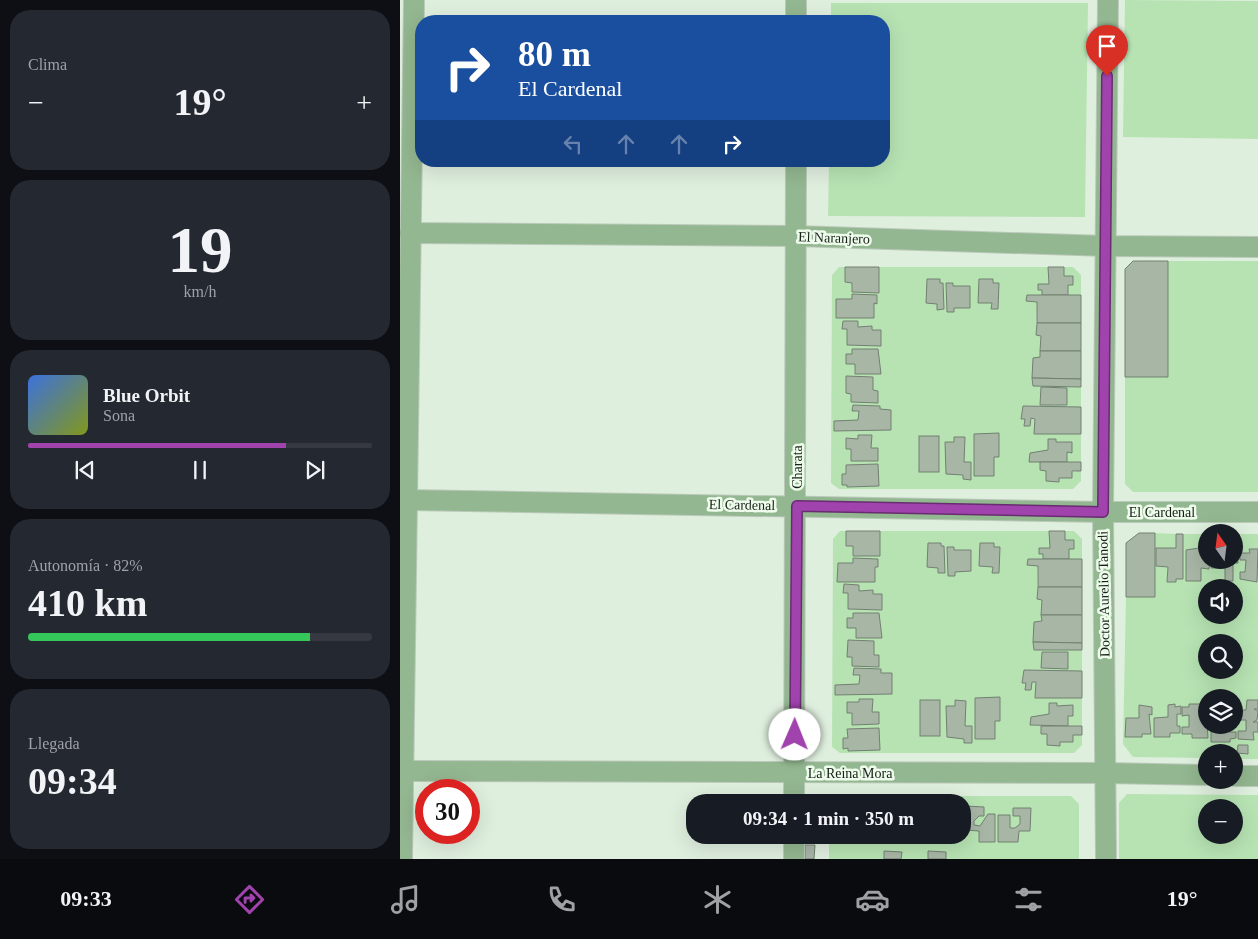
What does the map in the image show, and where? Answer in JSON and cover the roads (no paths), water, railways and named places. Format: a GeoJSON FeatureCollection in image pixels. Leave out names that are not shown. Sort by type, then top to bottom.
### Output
{"type":"FeatureCollection","features":[{"type":"Feature","properties":{"kind":"street"},"geometry":{"type":"LineString","coordinates":[[414,0],[416,15]]}},
{"type":"Feature","properties":{"kind":"street"},"geometry":{"type":"LineString","coordinates":[[796,0],[796,15]]}},
{"type":"Feature","properties":{"kind":"street","name":"Doctor Aurelio Tanodi"},"geometry":{"type":"LineString","coordinates":[[1106,859],[1103,512],[1108,0]]}},
{"type":"Feature","properties":{"kind":"street"},"geometry":{"type":"LineString","coordinates":[[402,859],[402,710],[407,500],[404,346],[415,83]]}},
{"type":"Feature","properties":{"kind":"street","name":"Charata"},"geometry":{"type":"LineString","coordinates":[[794,794],[797,506],[796,167]]}},
{"type":"Feature","properties":{"kind":"street","name":"El Naranjero"},"geometry":{"type":"LineString","coordinates":[[410,233],[796,236],[1106,246],[1258,248]]}},
{"type":"Feature","properties":{"kind":"street","name":"El Cardenal"},"geometry":{"type":"LineString","coordinates":[[407,500],[1103,512],[1258,512]]}},
{"type":"Feature","properties":{"kind":"street","name":"La Reina Mora"},"geometry":{"type":"LineString","coordinates":[[403,772],[1106,773],[1198,775]]}},
{"type":"Feature","properties":{"kind":"street"},"geometry":{"type":"LineString","coordinates":[[1243,776],[1258,776]]}},
{"type":"Feature","properties":{"kind":"street"},"geometry":{"type":"LineString","coordinates":[[794,844],[794,859]]}}]}
